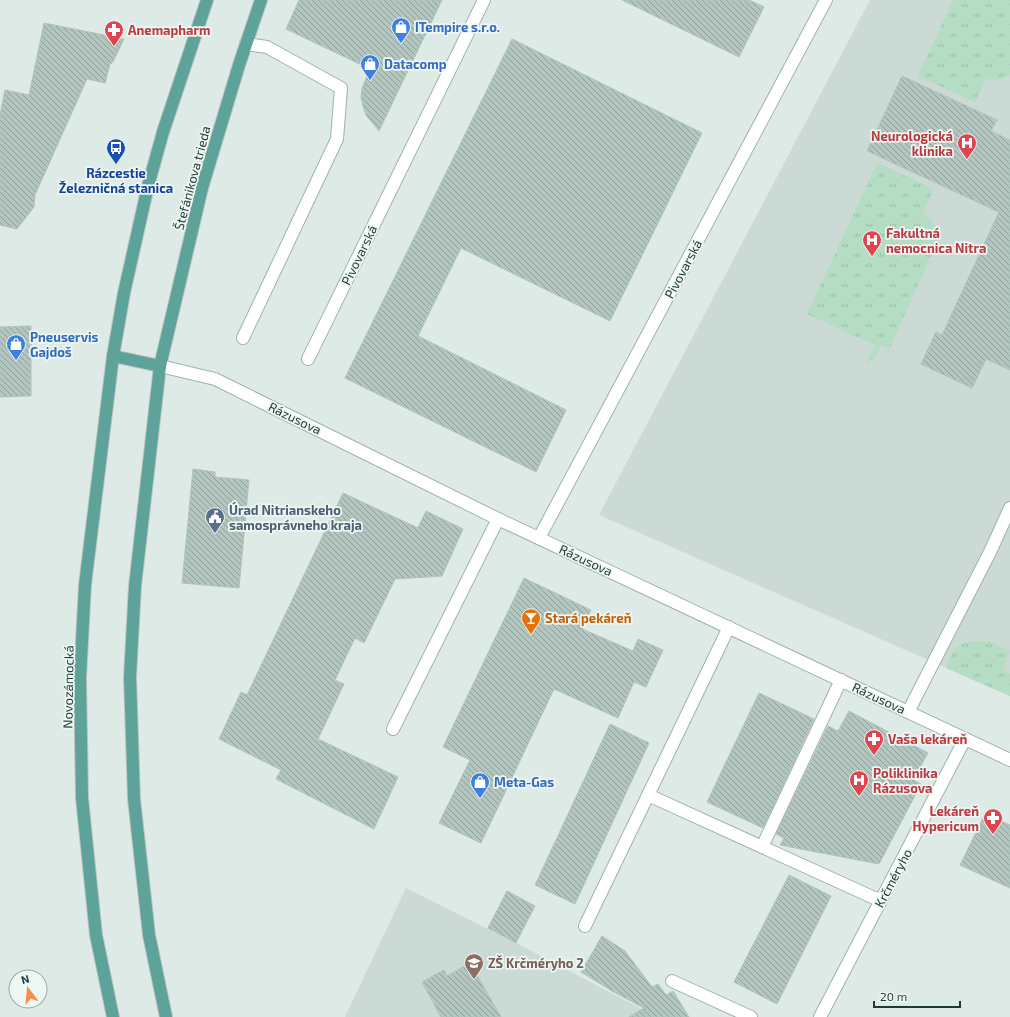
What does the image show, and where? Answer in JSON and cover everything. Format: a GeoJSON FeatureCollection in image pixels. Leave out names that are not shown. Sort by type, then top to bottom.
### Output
{"type":"FeatureCollection","features":[{"type":"Feature","properties":{"kind":"main road"},"geometry":{"type":"LineString","coordinates":[[166,1017],[148,935],[134,799],[130,677],[135,586],[160,366],[113,356],[124,294],[148,186],[165,125],[207,0]]}},
{"type":"Feature","properties":{"kind":"main road","name":"Štefánikova trieda"},"geometry":{"type":"LineString","coordinates":[[160,366],[202,188],[261,0]]}},
{"type":"Feature","properties":{"kind":"main road","name":"Novozámocká"},"geometry":{"type":"LineString","coordinates":[[113,356],[85,585],[80,678],[82,798],[96,935],[113,1017]]}},
{"type":"Feature","properties":{"kind":"street","name":"Pivovarská"},"geometry":{"type":"LineString","coordinates":[[308,359],[484,0]]}},
{"type":"Feature","properties":{"kind":"street","name":"Pivovarská"},"geometry":{"type":"LineString","coordinates":[[539,538],[826,0]]}},
{"type":"Feature","properties":{"kind":"street"},"geometry":{"type":"LineString","coordinates":[[243,338],[338,139],[342,88],[267,48],[246,44]]}},
{"type":"Feature","properties":{"kind":"street","name":"Rázusova"},"geometry":{"type":"LineString","coordinates":[[160,366],[215,379],[498,519],[1010,760]]}},
{"type":"Feature","properties":{"kind":"street"},"geometry":{"type":"LineString","coordinates":[[908,712],[985,561],[1010,508]]}},
{"type":"Feature","properties":{"kind":"street"},"geometry":{"type":"LineString","coordinates":[[393,729],[498,519]]}},
{"type":"Feature","properties":{"kind":"street"},"geometry":{"type":"LineString","coordinates":[[585,926],[729,627]]}},
{"type":"Feature","properties":{"kind":"street"},"geometry":{"type":"LineString","coordinates":[[762,847],[840,680]]}},
{"type":"Feature","properties":{"kind":"street","name":"Krčméryho"},"geometry":{"type":"LineString","coordinates":[[820,1017],[966,738]]}},
{"type":"Feature","properties":{"kind":"street"},"geometry":{"type":"LineString","coordinates":[[648,795],[881,901]]}},
{"type":"Feature","properties":{"kind":"street"},"geometry":{"type":"LineString","coordinates":[[672,981],[751,1017]]}},
{"type":"Feature","properties":{"kind":"shaded area","name":"Fakultná nemocnica Nitra"},"geometry":{"type":"Polygon","coordinates":[[[870,0],[1010,0],[1010,696],[599,515],[870,0]]]}},
{"type":"Feature","properties":{"kind":"shaded area","name":"ZŠ Krčméryho 2"},"geometry":{"type":"Polygon","coordinates":[[[406,888],[516,943],[657,1017],[345,1017],[406,888]]]}},
{"type":"Feature","properties":{"kind":"green space"},"geometry":{"type":"Polygon","coordinates":[[[953,0],[1010,0],[1010,75],[1004,78],[992,80],[986,79],[975,102],[918,76],[953,0]]]}},
{"type":"Feature","properties":{"kind":"green space"},"geometry":{"type":"Polygon","coordinates":[[[877,163],[934,189],[923,213],[934,225],[938,241],[889,349],[881,345],[874,360],[866,363],[875,345],[807,314],[877,163]]]}},
{"type":"Feature","properties":{"kind":"green space"},"geometry":{"type":"Polygon","coordinates":[[[971,641],[991,642],[1010,651],[1003,670],[1010,673],[1010,696],[946,668],[954,650],[960,645],[971,641]]]}},
{"type":"Feature","properties":{"kind":"building"},"geometry":{"type":"Polygon","coordinates":[[[299,0],[442,0],[379,131],[366,115],[361,97],[362,88],[370,69],[286,29],[299,0]]]}},
{"type":"Feature","properties":{"kind":"building"},"geometry":{"type":"Polygon","coordinates":[[[622,0],[749,0],[764,7],[739,57],[622,0]]]}},
{"type":"Feature","properties":{"kind":"building"},"geometry":{"type":"Polygon","coordinates":[[[44,23],[124,39],[113,62],[110,64],[105,83],[87,79],[35,195],[34,207],[17,229],[0,225],[0,115],[5,90],[29,95],[44,23]]]}},
{"type":"Feature","properties":{"kind":"building"},"geometry":{"type":"Polygon","coordinates":[[[512,39],[702,133],[610,321],[461,248],[418,336],[566,410],[536,472],[345,378],[512,39]]]}},
{"type":"Feature","properties":{"kind":"building"},"geometry":{"type":"Polygon","coordinates":[[[902,76],[997,120],[991,131],[1010,140],[1010,370],[986,359],[972,388],[921,364],[936,332],[942,335],[999,212],[867,151],[902,76]]]}},
{"type":"Feature","properties":{"kind":"building","name":"Pneuservis Gajdoš"},"geometry":{"type":"Polygon","coordinates":[[[31,326],[31,396],[0,397],[0,327],[31,326]]]}},
{"type":"Feature","properties":{"kind":"building","name":"Úrad Nitrianskeho samosprávneho kraja"},"geometry":{"type":"Polygon","coordinates":[[[193,469],[215,472],[215,477],[249,480],[239,588],[182,583],[193,469]]]}},
{"type":"Feature","properties":{"kind":"building"},"geometry":{"type":"Polygon","coordinates":[[[343,493],[418,528],[426,511],[463,529],[442,576],[395,579],[364,643],[355,638],[335,680],[344,684],[318,739],[398,777],[374,829],[276,779],[281,770],[219,739],[241,692],[247,695],[343,493]]]}},
{"type":"Feature","properties":{"kind":"building"},"geometry":{"type":"Polygon","coordinates":[[[524,578],[591,610],[582,629],[633,651],[638,639],[663,650],[646,687],[634,682],[618,718],[554,689],[481,843],[439,823],[470,760],[443,747],[524,578]]]}},
{"type":"Feature","properties":{"kind":"building"},"geometry":{"type":"Polygon","coordinates":[[[759,693],[814,719],[763,828],[707,802],[759,693]]]}},
{"type":"Feature","properties":{"kind":"building","name":"Poliklinika Rázusova"},"geometry":{"type":"Polygon","coordinates":[[[849,711],[928,753],[913,780],[921,784],[879,864],[780,845],[784,838],[776,834],[828,726],[838,731],[849,711]]]}},
{"type":"Feature","properties":{"kind":"building"},"geometry":{"type":"Polygon","coordinates":[[[610,724],[649,743],[575,904],[535,885],[610,724]]]}},
{"type":"Feature","properties":{"kind":"building"},"geometry":{"type":"Polygon","coordinates":[[[985,814],[1010,825],[1010,888],[960,865],[985,814]]]}},
{"type":"Feature","properties":{"kind":"building"},"geometry":{"type":"Polygon","coordinates":[[[789,875],[831,896],[777,1004],[734,982],[789,875]]]}},
{"type":"Feature","properties":{"kind":"building"},"geometry":{"type":"Polygon","coordinates":[[[507,891],[535,906],[516,943],[488,928],[507,891]]]}},
{"type":"Feature","properties":{"kind":"building"},"geometry":{"type":"Polygon","coordinates":[[[602,936],[625,951],[652,987],[658,984],[666,995],[673,991],[689,1017],[629,1017],[644,1008],[581,972],[602,936]]]}},
{"type":"Feature","properties":{"kind":"building"},"geometry":{"type":"Polygon","coordinates":[[[470,963],[501,1017],[441,1017],[422,982],[444,970],[447,976],[470,963]]]}},
{"type":"Feature","properties":{"kind":"place","name":"ITempire s.r.o."},"geometry":{"type":"Point","coordinates":[401,44]}},
{"type":"Feature","properties":{"kind":"place","name":"Anemapharm"},"geometry":{"type":"Point","coordinates":[114,47]}},
{"type":"Feature","properties":{"kind":"place","name":"Datacomp"},"geometry":{"type":"Point","coordinates":[370,81]}},
{"type":"Feature","properties":{"kind":"place","name":"Neurologická klinika"},"geometry":{"type":"Point","coordinates":[967,160]}},
{"type":"Feature","properties":{"kind":"place","name":"Rázcestie Železničná stanica"},"geometry":{"type":"Point","coordinates":[116,165]}},
{"type":"Feature","properties":{"kind":"place","name":"Fakultná nemocnica Nitra"},"geometry":{"type":"Point","coordinates":[872,257]}},
{"type":"Feature","properties":{"kind":"place","name":"Pneuservis Gajdoš"},"geometry":{"type":"Point","coordinates":[16,361]}},
{"type":"Feature","properties":{"kind":"place","name":"Úrad Nitrianskeho samosprávneho kraja"},"geometry":{"type":"Point","coordinates":[215,534]}},
{"type":"Feature","properties":{"kind":"place","name":"Stará pekáreň"},"geometry":{"type":"Point","coordinates":[531,635]}},
{"type":"Feature","properties":{"kind":"place","name":"Vaša lekáreň"},"geometry":{"type":"Point","coordinates":[874,756]}},
{"type":"Feature","properties":{"kind":"place","name":"Poliklinika Rázusova"},"geometry":{"type":"Point","coordinates":[859,797]}},
{"type":"Feature","properties":{"kind":"place","name":"Meta-Gas"},"geometry":{"type":"Point","coordinates":[480,799]}},
{"type":"Feature","properties":{"kind":"place","name":"Lekáreň Hypericum"},"geometry":{"type":"Point","coordinates":[993,835]}},
{"type":"Feature","properties":{"kind":"place","name":"ZŠ Krčméryho 2"},"geometry":{"type":"Point","coordinates":[474,980]}}]}
